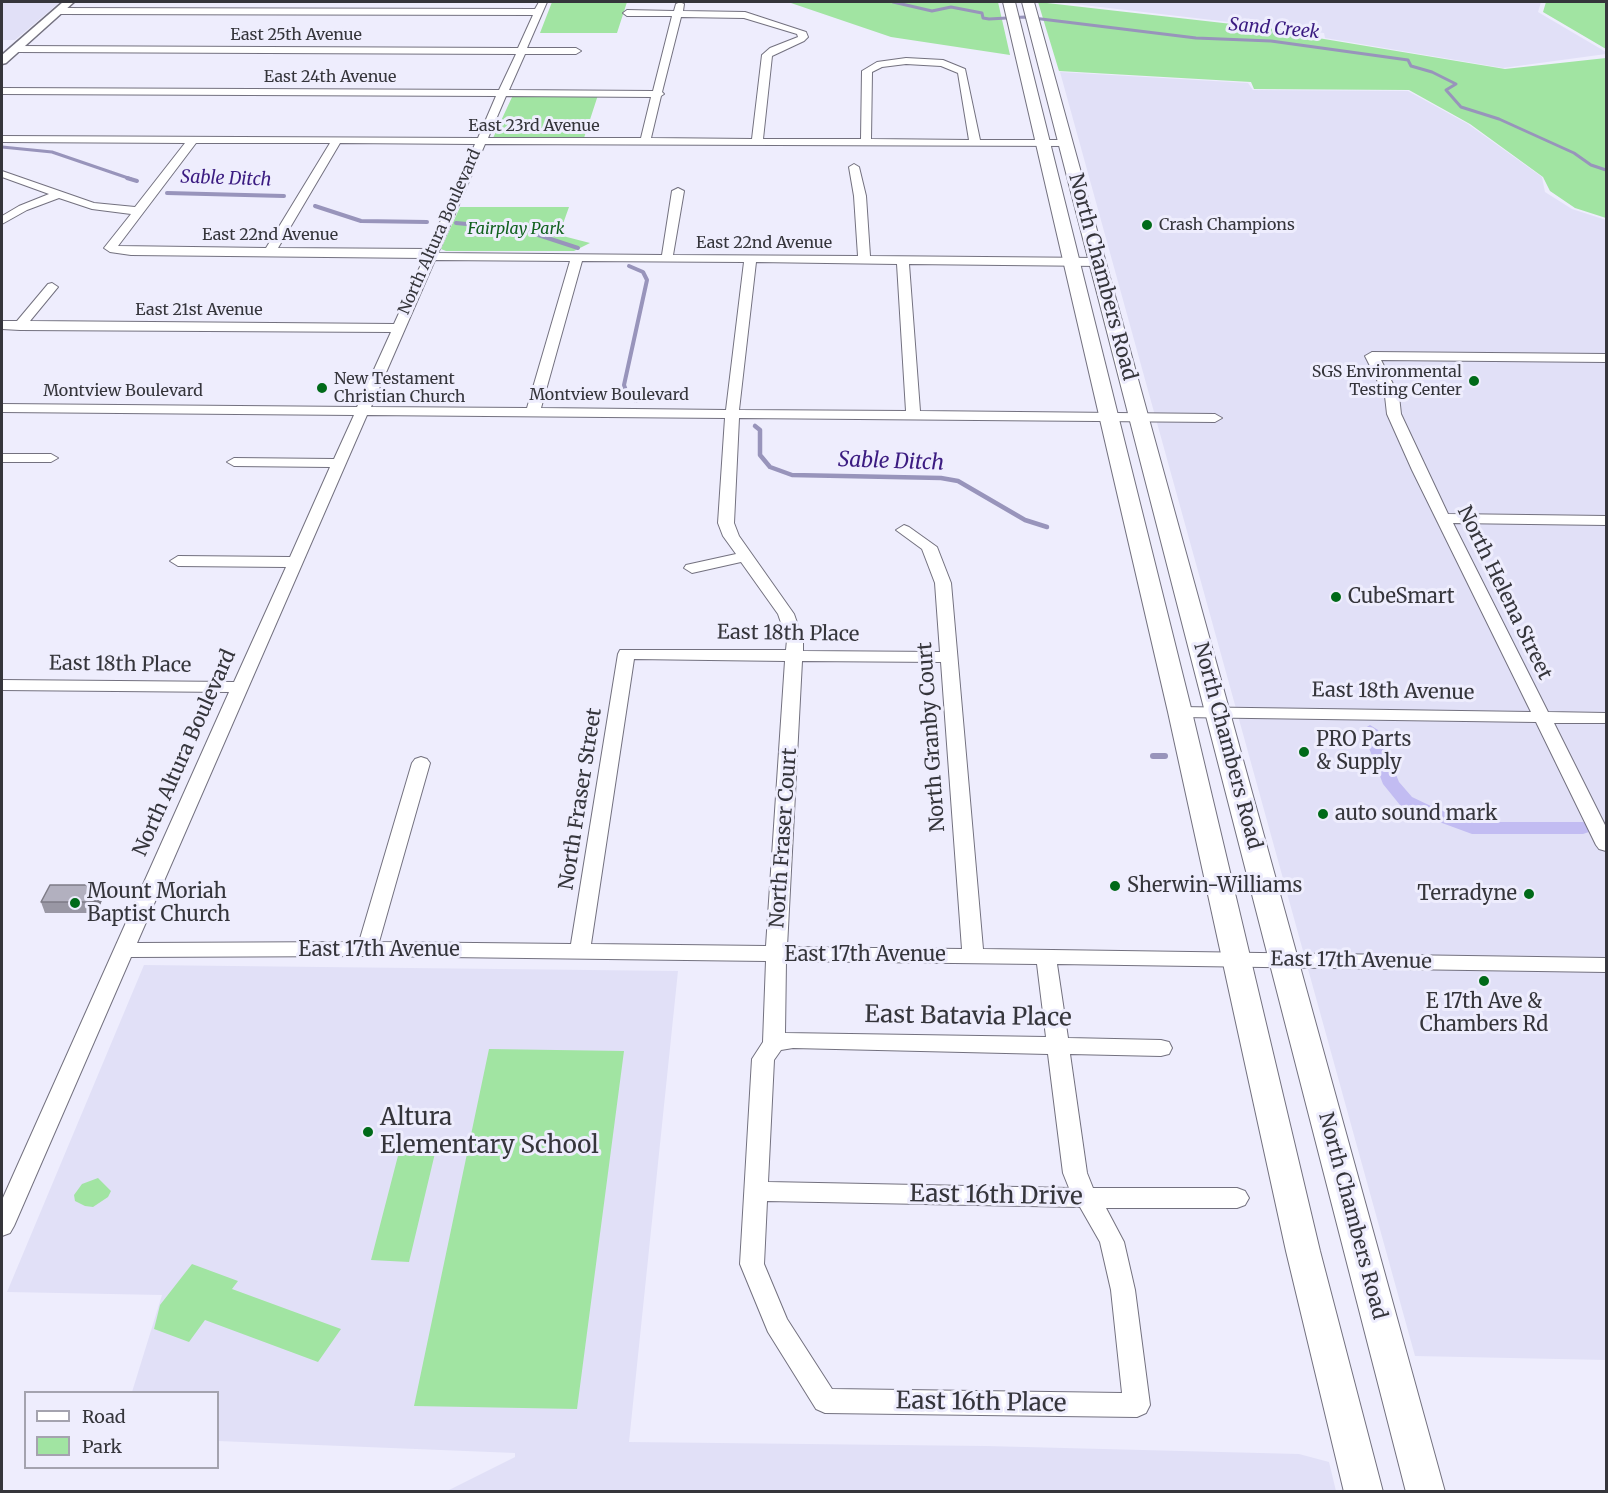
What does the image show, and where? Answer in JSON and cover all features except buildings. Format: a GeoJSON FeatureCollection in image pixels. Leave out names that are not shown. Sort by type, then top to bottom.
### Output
{"type":"FeatureCollection","features":[{"type":"Feature","properties":{"kind":"main road","name":"North Chambers Road"},"geometry":{"type":"LineString","coordinates":[[1009,2],[1180,712],[1303,1251],[1364,1491]]}},
{"type":"Feature","properties":{"kind":"main road","name":"North Chambers Road"},"geometry":{"type":"LineString","coordinates":[[1029,3],[1426,1491]]}},
{"type":"Feature","properties":{"kind":"street"},"geometry":{"type":"LineString","coordinates":[[2,61],[69,2]]}},
{"type":"Feature","properties":{"kind":"street","name":"North Altura Boulevard"},"geometry":{"type":"LineString","coordinates":[[2,1226],[543,2]]}},
{"type":"Feature","properties":{"kind":"street"},"geometry":{"type":"LineString","coordinates":[[627,13],[679,8],[750,15],[798,30],[803,36]]}},
{"type":"Feature","properties":{"kind":"street"},"geometry":{"type":"LineString","coordinates":[[645,141],[659,94],[679,8]]}},
{"type":"Feature","properties":{"kind":"street"},"geometry":{"type":"LineString","coordinates":[[59,10],[539,12]]}},
{"type":"Feature","properties":{"kind":"street"},"geometry":{"type":"LineString","coordinates":[[803,36],[815,36]]}},
{"type":"Feature","properties":{"kind":"street"},"geometry":{"type":"LineString","coordinates":[[757,142],[767,55],[773,50],[798,42],[803,36]]}},
{"type":"Feature","properties":{"kind":"street","name":"East 25th Avenue"},"geometry":{"type":"LineString","coordinates":[[16,49],[576,51]]}},
{"type":"Feature","properties":{"kind":"street"},"geometry":{"type":"LineString","coordinates":[[866,143],[867,71],[884,63],[914,61],[947,64],[962,71],[975,143]]}},
{"type":"Feature","properties":{"kind":"street","name":"East 24th Avenue"},"geometry":{"type":"LineString","coordinates":[[2,91],[659,94]]}},
{"type":"Feature","properties":{"kind":"street","name":"East 23rd Avenue"},"geometry":{"type":"LineString","coordinates":[[2,139],[1066,143]]}},
{"type":"Feature","properties":{"kind":"street"},"geometry":{"type":"LineString","coordinates":[[2,174],[103,208],[137,211],[193,140]]}},
{"type":"Feature","properties":{"kind":"street"},"geometry":{"type":"LineString","coordinates":[[270,252],[338,140]]}},
{"type":"Feature","properties":{"kind":"street"},"geometry":{"type":"LineString","coordinates":[[854,167],[860,196],[864,260]]}},
{"type":"Feature","properties":{"kind":"street"},"geometry":{"type":"LineString","coordinates":[[666,258],[678,191]]}},
{"type":"Feature","properties":{"kind":"street"},"geometry":{"type":"LineString","coordinates":[[2,221],[23,208],[60,194]]}},
{"type":"Feature","properties":{"kind":"street","name":"East 22nd Avenue"},"geometry":{"type":"LineString","coordinates":[[137,211],[110,248],[131,251],[576,258],[1098,262]]}},
{"type":"Feature","properties":{"kind":"street"},"geometry":{"type":"LineString","coordinates":[[533,412],[576,258]]}},
{"type":"Feature","properties":{"kind":"street"},"geometry":{"type":"LineString","coordinates":[[732,414],[750,259]]}},
{"type":"Feature","properties":{"kind":"street"},"geometry":{"type":"LineString","coordinates":[[903,261],[913,416]]}},
{"type":"Feature","properties":{"kind":"street"},"geometry":{"type":"LineString","coordinates":[[20,326],[52,287]]}},
{"type":"Feature","properties":{"kind":"street","name":"East 21st Avenue"},"geometry":{"type":"LineString","coordinates":[[2,325],[397,328]]}},
{"type":"Feature","properties":{"kind":"street","name":"North Helena Street"},"geometry":{"type":"LineString","coordinates":[[1606,358],[1372,356],[1392,396],[1394,414],[1403,435],[1606,846]]}},
{"type":"Feature","properties":{"kind":"street","name":"Montview Boulevard"},"geometry":{"type":"LineString","coordinates":[[2,408],[1215,418]]}},
{"type":"Feature","properties":{"kind":"street","name":"North Fraser Court"},"geometry":{"type":"LineString","coordinates":[[732,414],[726,523],[731,536],[786,614],[794,632],[776,955],[774,1043],[763,1059],[752,1264],[777,1324],[825,1401]]}},
{"type":"Feature","properties":{"kind":"street"},"geometry":{"type":"LineString","coordinates":[[2,458],[51,458]]}},
{"type":"Feature","properties":{"kind":"street"},"geometry":{"type":"LineString","coordinates":[[234,462],[338,463]]}},
{"type":"Feature","properties":{"kind":"street"},"geometry":{"type":"LineString","coordinates":[[1443,518],[1606,520]]}},
{"type":"Feature","properties":{"kind":"street","name":"North Granby Court"},"geometry":{"type":"LineString","coordinates":[[904,530],[925,542],[937,564],[943,583],[965,884],[973,956]]}},
{"type":"Feature","properties":{"kind":"street"},"geometry":{"type":"LineString","coordinates":[[692,568],[746,556]]}},
{"type":"Feature","properties":{"kind":"street"},"geometry":{"type":"LineString","coordinates":[[178,561],[294,562]]}},
{"type":"Feature","properties":{"kind":"street","name":"East 18th Place"},"geometry":{"type":"LineString","coordinates":[[626,654],[949,657]]}},
{"type":"Feature","properties":{"kind":"street","name":"North Fraser Street"},"geometry":{"type":"LineString","coordinates":[[580,952],[626,654]]}},
{"type":"Feature","properties":{"kind":"street","name":"East 18th Place"},"geometry":{"type":"LineString","coordinates":[[2,685],[239,687]]}},
{"type":"Feature","properties":{"kind":"street","name":"East 18th Avenue"},"geometry":{"type":"LineString","coordinates":[[1180,712],[1606,718]]}},
{"type":"Feature","properties":{"kind":"street"},"geometry":{"type":"LineString","coordinates":[[367,949],[421,763]]}},
{"type":"Feature","properties":{"kind":"street","name":"East 17th Avenue"},"geometry":{"type":"LineString","coordinates":[[123,950],[367,949],[1236,958],[1606,965]]}},
{"type":"Feature","properties":{"kind":"street"},"geometry":{"type":"LineString","coordinates":[[1046,956],[1076,1173],[1087,1198]]}},
{"type":"Feature","properties":{"kind":"street","name":"East Batavia Place"},"geometry":{"type":"LineString","coordinates":[[774,1043],[793,1040],[1161,1048]]}},
{"type":"Feature","properties":{"kind":"street","name":"East 16th Drive"},"geometry":{"type":"LineString","coordinates":[[755,1191],[1087,1198],[1237,1198]]}},
{"type":"Feature","properties":{"kind":"street","name":"East 16th Place"},"geometry":{"type":"LineString","coordinates":[[825,1401],[1137,1405],[1123,1290],[1112,1242],[1087,1198]]}},
{"type":"Feature","properties":{"kind":"shaded area"},"geometry":{"type":"Polygon","coordinates":[[[2,2],[60,2],[15,40],[2,40],[2,2]]]}},
{"type":"Feature","properties":{"kind":"shaded area"},"geometry":{"type":"Polygon","coordinates":[[[1057,2],[1541,2],[1538,12],[1606,54],[1503,68],[1325,38],[1324,33],[1057,2]]]}},
{"type":"Feature","properties":{"kind":"shaded area"},"geometry":{"type":"Polygon","coordinates":[[[1060,72],[1248,83],[1253,90],[1408,91],[1468,124],[1542,177],[1545,192],[1572,209],[1606,220],[1606,1360],[1415,1356],[1060,72]]]}},
{"type":"Feature","properties":{"kind":"shaded area","name":"Altura Elementary School"},"geometry":{"type":"Polygon","coordinates":[[[144,965],[678,971],[629,1442],[986,1446],[1299,1454],[1329,1462],[1336,1491],[447,1491],[515,1457],[515,1453],[219,1441],[219,1391],[132,1391],[162,1295],[7,1292],[144,965]]]}},
{"type":"Feature","properties":{"kind":"green space"},"geometry":{"type":"Polygon","coordinates":[[[552,2],[627,2],[617,33],[540,33],[552,2]]]}},
{"type":"Feature","properties":{"kind":"green space"},"geometry":{"type":"Polygon","coordinates":[[[788,2],[998,2],[1010,55],[891,37],[788,2]]]}},
{"type":"Feature","properties":{"kind":"green space"},"geometry":{"type":"Polygon","coordinates":[[[1038,2],[1320,34],[1318,38],[1505,69],[1606,58],[1606,218],[1575,208],[1550,191],[1543,177],[1470,124],[1409,90],[1254,89],[1251,82],[1059,71],[1038,2]]]}},
{"type":"Feature","properties":{"kind":"green space"},"geometry":{"type":"Polygon","coordinates":[[[1546,2],[1606,2],[1606,49],[1543,12],[1546,2]]]}},
{"type":"Feature","properties":{"kind":"green space"},"geometry":{"type":"Polygon","coordinates":[[[513,95],[598,95],[584,138],[493,138],[513,95]]]}},
{"type":"Feature","properties":{"kind":"green space","name":"Fairplay Park"},"geometry":{"type":"Polygon","coordinates":[[[460,207],[569,207],[559,235],[590,243],[574,251],[446,251],[441,249],[460,207]]]}},
{"type":"Feature","properties":{"kind":"green space"},"geometry":{"type":"Polygon","coordinates":[[[489,1049],[624,1051],[577,1409],[414,1406],[489,1049]]]}},
{"type":"Feature","properties":{"kind":"green space"},"geometry":{"type":"Polygon","coordinates":[[[400,1148],[436,1149],[409,1262],[371,1260],[400,1148]]]}},
{"type":"Feature","properties":{"kind":"green space"},"geometry":{"type":"Polygon","coordinates":[[[98,1178],[111,1191],[108,1197],[93,1207],[75,1201],[74,1195],[82,1184],[98,1178]]]}},
{"type":"Feature","properties":{"kind":"green space"},"geometry":{"type":"Polygon","coordinates":[[[192,1264],[238,1281],[232,1289],[341,1329],[318,1362],[205,1320],[189,1342],[154,1329],[160,1305],[192,1264]]]}},
{"type":"Feature","properties":{"kind":"waterway","name":"Sand Creek"},"geometry":{"type":"LineString","coordinates":[[893,2],[932,11],[951,7],[982,13],[983,18],[989,19],[1025,17],[1196,38],[1271,41],[1408,60],[1411,66],[1432,72],[1456,84],[1446,90],[1461,107],[1499,119],[1574,153],[1591,165],[1606,170]]}},
{"type":"Feature","properties":{"kind":"waterway","name":"Sable Ditch"},"geometry":{"type":"LineString","coordinates":[[2,147],[52,152],[131,179]]}},
{"type":"Feature","properties":{"kind":"waterway","name":"Sable Ditch"},"geometry":{"type":"LineString","coordinates":[[127,178],[137,181]]}},
{"type":"Feature","properties":{"kind":"waterway","name":"Sable Ditch"},"geometry":{"type":"LineString","coordinates":[[167,193],[284,196]]}},
{"type":"Feature","properties":{"kind":"waterway","name":"Sable Ditch"},"geometry":{"type":"LineString","coordinates":[[315,206],[361,221],[427,222]]}},
{"type":"Feature","properties":{"kind":"waterway","name":"Sable Ditch"},"geometry":{"type":"LineString","coordinates":[[456,223],[520,229],[578,248]]}},
{"type":"Feature","properties":{"kind":"waterway","name":"Sable Ditch"},"geometry":{"type":"LineString","coordinates":[[629,266],[643,272],[647,280],[624,385],[628,396],[636,401]]}},
{"type":"Feature","properties":{"kind":"waterway","name":"Sable Ditch"},"geometry":{"type":"LineString","coordinates":[[755,426],[760,430],[760,455],[770,467],[792,475],[941,478],[958,481],[1025,520],[1047,527]]}},
{"type":"Feature","properties":{"kind":"waterway"},"geometry":{"type":"LineString","coordinates":[[1370,730],[1391,784],[1406,801],[1429,812],[1472,828],[1583,828]]}},
{"type":"Feature","properties":{"kind":"waterway"},"geometry":{"type":"LineString","coordinates":[[1153,756],[1165,756]]}},
{"type":"Feature","properties":{"kind":"place","name":"Crash Champions"},"geometry":{"type":"Point","coordinates":[1147,225]}},
{"type":"Feature","properties":{"kind":"place","name":"SGS Environmental Testing Center"},"geometry":{"type":"Point","coordinates":[1474,381]}},
{"type":"Feature","properties":{"kind":"place","name":"New Testament Christian Church"},"geometry":{"type":"Point","coordinates":[322,388]}},
{"type":"Feature","properties":{"kind":"place","name":"CubeSmart"},"geometry":{"type":"Point","coordinates":[1336,597]}},
{"type":"Feature","properties":{"kind":"place","name":"PRO Parts & Supply"},"geometry":{"type":"Point","coordinates":[1304,752]}},
{"type":"Feature","properties":{"kind":"place","name":"auto sound mark"},"geometry":{"type":"Point","coordinates":[1323,814]}},
{"type":"Feature","properties":{"kind":"place","name":"Sherwin-Williams"},"geometry":{"type":"Point","coordinates":[1115,886]}},
{"type":"Feature","properties":{"kind":"place","name":"Terradyne"},"geometry":{"type":"Point","coordinates":[1529,894]}},
{"type":"Feature","properties":{"kind":"place","name":"Mount Moriah Baptist Church"},"geometry":{"type":"Point","coordinates":[75,903]}},
{"type":"Feature","properties":{"kind":"place","name":"E 17th Ave & Chambers Rd"},"geometry":{"type":"Point","coordinates":[1484,981]}},
{"type":"Feature","properties":{"kind":"place","name":"Altura Elementary School"},"geometry":{"type":"Point","coordinates":[368,1132]}}]}
